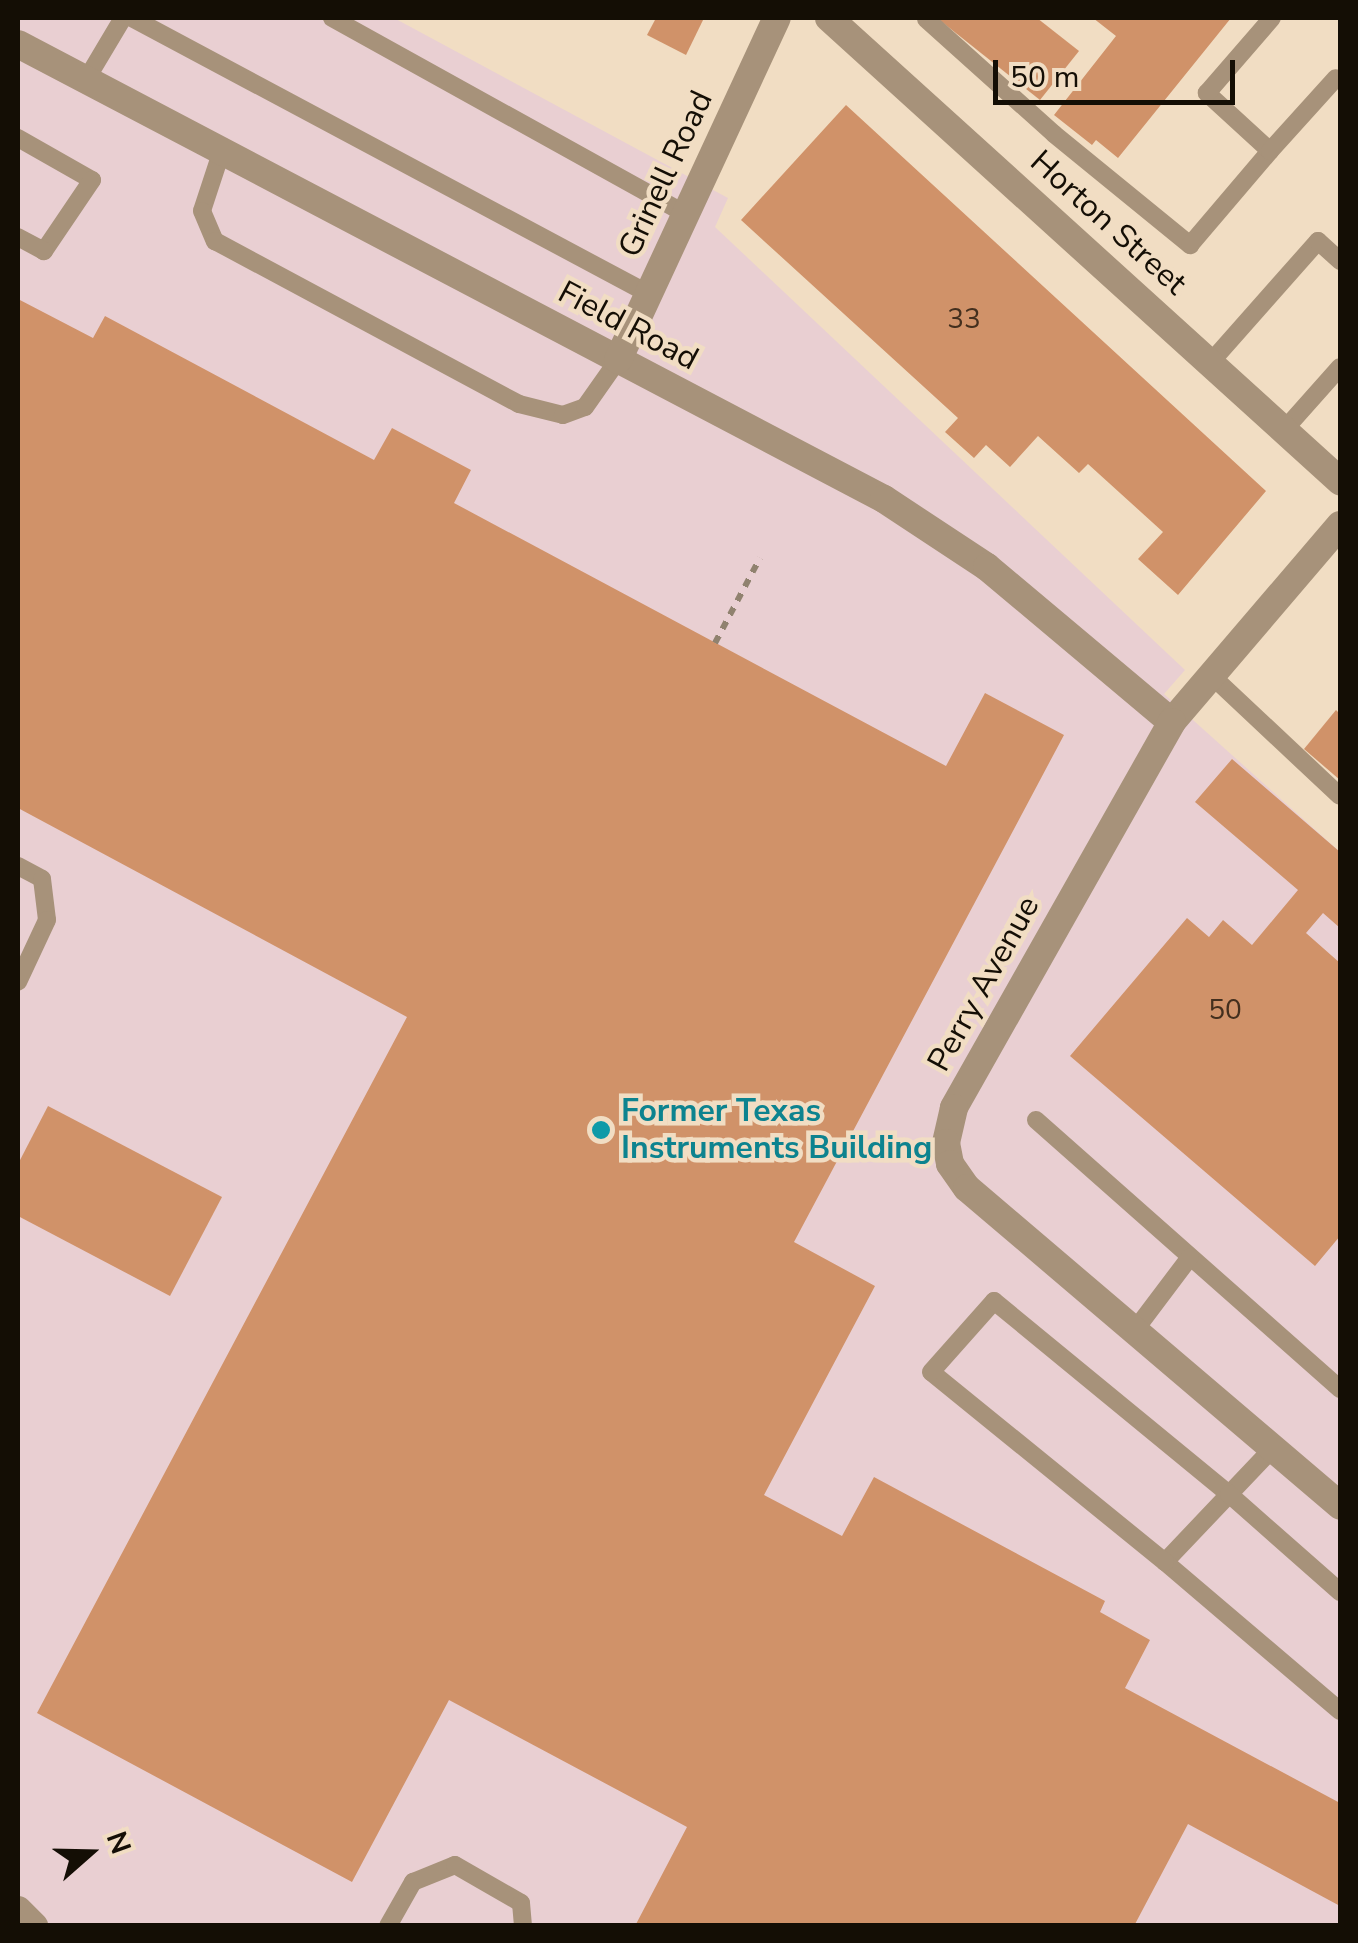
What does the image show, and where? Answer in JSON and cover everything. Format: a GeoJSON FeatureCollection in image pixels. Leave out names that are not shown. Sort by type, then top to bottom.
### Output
{"type":"FeatureCollection","features":[{"type":"Feature","properties":{"kind":"street","name":"Grinell Road"},"geometry":{"type":"LineString","coordinates":[[618,360],[777,18]]}},
{"type":"Feature","properties":{"kind":"street","name":"Horton Street"},"geometry":{"type":"LineString","coordinates":[[830,18],[1340,481]]}},
{"type":"Feature","properties":{"kind":"street","name":"Field Road"},"geometry":{"type":"LineString","coordinates":[[18,44],[884,498],[987,567],[1172,722]]}},
{"type":"Feature","properties":{"kind":"street","name":"Perry Avenue"},"geometry":{"type":"LineString","coordinates":[[1340,526],[1172,722],[954,1108],[946,1136],[948,1158],[962,1183],[1340,1506]]}},
{"type":"Feature","properties":{"kind":"street"},"geometry":{"type":"LineString","coordinates":[[18,1910],[34,1926]]}},
{"type":"Feature","properties":{"kind":"lane"},"geometry":{"type":"LineString","coordinates":[[86,80],[123,18]]}},
{"type":"Feature","properties":{"kind":"lane"},"geometry":{"type":"LineString","coordinates":[[132,18],[649,294]]}},
{"type":"Feature","properties":{"kind":"lane"},"geometry":{"type":"LineString","coordinates":[[332,18],[685,214]]}},
{"type":"Feature","properties":{"kind":"lane"},"geometry":{"type":"LineString","coordinates":[[1270,150],[1207,93],[1272,18]]}},
{"type":"Feature","properties":{"kind":"lane"},"geometry":{"type":"LineString","coordinates":[[926,19],[1054,134],[1190,245],[1336,78]]}},
{"type":"Feature","properties":{"kind":"lane"},"geometry":{"type":"LineString","coordinates":[[18,138],[92,180],[44,251],[18,237]]}},
{"type":"Feature","properties":{"kind":"lane"},"geometry":{"type":"LineString","coordinates":[[222,150],[202,212],[215,240],[504,396],[562,414],[584,408],[618,360]]}},
{"type":"Feature","properties":{"kind":"lane"},"geometry":{"type":"LineString","coordinates":[[1210,362],[1318,241],[1340,260]]}},
{"type":"Feature","properties":{"kind":"lane"},"geometry":{"type":"LineString","coordinates":[[1284,430],[1340,367]]}},
{"type":"Feature","properties":{"kind":"lane"},"geometry":{"type":"LineString","coordinates":[[1212,676],[1340,796]]}},
{"type":"Feature","properties":{"kind":"lane"},"geometry":{"type":"LineString","coordinates":[[18,866],[42,879],[47,920],[18,982]]}},
{"type":"Feature","properties":{"kind":"lane"},"geometry":{"type":"LineString","coordinates":[[1036,1120],[1340,1389]]}},
{"type":"Feature","properties":{"kind":"lane"},"geometry":{"type":"LineString","coordinates":[[1135,1330],[1190,1257]]}},
{"type":"Feature","properties":{"kind":"lane"},"geometry":{"type":"LineString","coordinates":[[1340,1592],[1229,1494],[994,1301],[931,1372],[1165,1562],[1340,1711]]}},
{"type":"Feature","properties":{"kind":"lane"},"geometry":{"type":"LineString","coordinates":[[1165,1562],[1273,1448]]}},
{"type":"Feature","properties":{"kind":"lane"},"geometry":{"type":"LineString","coordinates":[[388,1926],[413,1882],[455,1865],[520,1903],[523,1926]]}},
{"type":"Feature","properties":{"kind":"path"},"geometry":{"type":"LineString","coordinates":[[715,642],[760,558]]}},
{"type":"Feature","properties":{"kind":"shaded area"},"geometry":{"type":"Polygon","coordinates":[[[18,18],[394,18],[728,198],[715,227],[1185,670],[1164,694],[1340,852],[1340,1925],[18,1925],[18,18]]]}},
{"type":"Feature","properties":{"kind":"building"},"geometry":{"type":"Polygon","coordinates":[[[656,18],[704,18],[686,55],[647,35],[656,18]]]}},
{"type":"Feature","properties":{"kind":"building"},"geometry":{"type":"Polygon","coordinates":[[[937,18],[1037,18],[1079,51],[1040,100],[937,18]]]}},
{"type":"Feature","properties":{"kind":"building"},"geometry":{"type":"Polygon","coordinates":[[[1093,18],[1231,18],[1118,158],[1096,140],[1092,145],[1054,115],[1116,36],[1093,18]]]}},
{"type":"Feature","properties":{"kind":"building"},"geometry":{"type":"Polygon","coordinates":[[[846,105],[1266,491],[1178,595],[1138,559],[1163,532],[1088,464],[1079,473],[1038,436],[1010,467],[986,445],[974,458],[945,432],[958,418],[741,220],[846,105]]]}},
{"type":"Feature","properties":{"kind":"building","name":"Former Texas Instruments Building"},"geometry":{"type":"Polygon","coordinates":[[[18,299],[93,338],[105,316],[374,460],[392,428],[471,470],[454,503],[946,766],[985,693],[1064,735],[794,1242],[875,1286],[764,1495],[842,1536],[874,1477],[1105,1601],[1100,1612],[1150,1640],[1125,1688],[1340,1803],[1340,1906],[1188,1824],[1134,1926],[635,1926],[687,1827],[449,1700],[352,1882],[37,1713],[407,1017],[18,808],[18,299]]]}},
{"type":"Feature","properties":{"kind":"building"},"geometry":{"type":"Polygon","coordinates":[[[1336,710],[1340,714],[1340,780],[1304,749],[1336,710]]]}},
{"type":"Feature","properties":{"kind":"building"},"geometry":{"type":"Polygon","coordinates":[[[1232,759],[1340,852],[1340,928],[1323,913],[1306,933],[1340,963],[1340,1236],[1315,1266],[1070,1056],[1187,918],[1209,937],[1223,920],[1252,945],[1298,890],[1195,802],[1232,759]]]}},
{"type":"Feature","properties":{"kind":"building"},"geometry":{"type":"Polygon","coordinates":[[[48,1106],[222,1197],[170,1296],[18,1216],[18,1164],[48,1106]]]}},
{"type":"Feature","properties":{"kind":"place","name":"Former Texas Instruments Building"},"geometry":{"type":"Point","coordinates":[601,1130]}}]}
